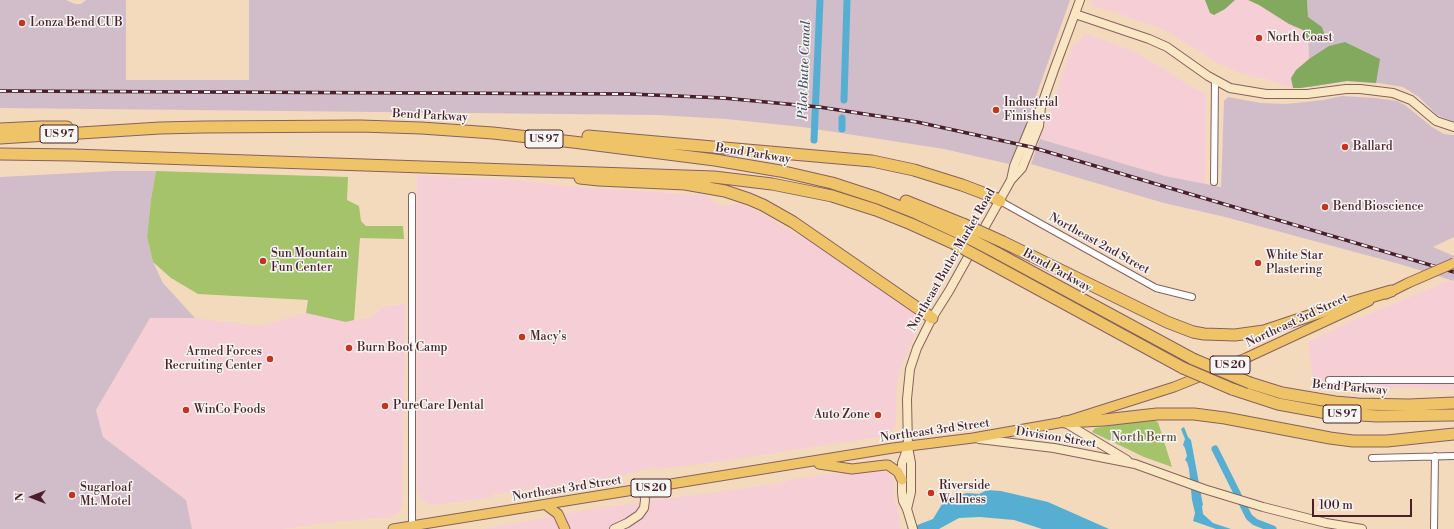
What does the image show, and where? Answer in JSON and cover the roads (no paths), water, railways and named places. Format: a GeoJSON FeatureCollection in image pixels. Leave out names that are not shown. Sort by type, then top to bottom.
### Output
{"type":"FeatureCollection","features":[{"type":"Feature","properties":{"kind":"highway","name":"Bend Parkway"},"geometry":{"type":"LineString","coordinates":[[0,138],[204,127],[360,126],[421,128],[493,133],[573,142],[780,170],[832,183],[961,228],[997,252],[1194,359],[1250,383],[1282,393],[1335,402],[1358,404],[1454,403]]}},
{"type":"Feature","properties":{"kind":"highway"},"geometry":{"type":"LineString","coordinates":[[0,129],[56,127],[117,131]]}},
{"type":"Feature","properties":{"kind":"highway"},"geometry":{"type":"LineString","coordinates":[[493,133],[570,135],[872,161],[914,170],[955,182],[1000,201]]}},
{"type":"Feature","properties":{"kind":"highway","name":"Bend Parkway"},"geometry":{"type":"LineString","coordinates":[[2,155],[73,155],[700,176],[772,184],[832,196],[876,210],[911,224],[990,263],[1183,368],[1232,389],[1278,404],[1327,413],[1377,416],[1454,415]]}},
{"type":"Feature","properties":{"kind":"highway"},"geometry":{"type":"LineString","coordinates":[[520,170],[599,180],[685,184],[725,191],[749,198],[793,222],[932,318]]}},
{"type":"Feature","properties":{"kind":"highway"},"geometry":{"type":"LineString","coordinates":[[961,228],[1003,242],[1168,322],[1193,332],[1204,334],[1235,335],[1264,331],[1336,307],[1391,291]]}},
{"type":"Feature","properties":{"kind":"highway"},"geometry":{"type":"LineString","coordinates":[[1064,422],[1104,420],[1157,414],[1194,414],[1225,418],[1353,441],[1387,442],[1454,434]]}},
{"type":"Feature","properties":{"kind":"main road","name":"Northeast Butler Market Road"},"geometry":{"type":"LineString","coordinates":[[908,447],[907,400],[910,369],[920,340],[1011,180],[1014,166],[1031,125],[1041,107],[1080,0]]}},
{"type":"Feature","properties":{"kind":"main road"},"geometry":{"type":"LineString","coordinates":[[1075,14],[1167,47],[1208,76],[1230,88],[1266,94],[1307,94],[1353,89],[1393,93],[1411,100],[1436,121],[1454,127]]}},
{"type":"Feature","properties":{"kind":"main road","name":"Northeast 3rd Street"},"geometry":{"type":"LineString","coordinates":[[393,529],[908,447],[974,438],[1064,422],[1174,387],[1246,358],[1454,263]]}},
{"type":"Feature","properties":{"kind":"main road","name":"Division Street"},"geometry":{"type":"LineString","coordinates":[[1064,422],[1097,443],[1135,464]]}},
{"type":"Feature","properties":{"kind":"main road","name":"Division Street"},"geometry":{"type":"LineString","coordinates":[[974,438],[1054,448],[1135,464],[1233,498],[1326,523],[1362,529]]}},
{"type":"Feature","properties":{"kind":"main road"},"geometry":{"type":"LineString","coordinates":[[908,447],[902,463],[903,501],[913,529]]}},
{"type":"Feature","properties":{"kind":"main road"},"geometry":{"type":"LineString","coordinates":[[907,509],[911,492],[911,463],[908,447]]}},
{"type":"Feature","properties":{"kind":"main road"},"geometry":{"type":"LineString","coordinates":[[809,463],[852,469],[888,465],[898,472],[902,480]]}},
{"type":"Feature","properties":{"kind":"main road"},"geometry":{"type":"LineString","coordinates":[[614,529],[640,515],[644,508],[644,489]]}},
{"type":"Feature","properties":{"kind":"main road"},"geometry":{"type":"LineString","coordinates":[[546,505],[563,519],[569,529]]}},
{"type":"Feature","properties":{"kind":"main road"},"geometry":{"type":"LineString","coordinates":[[558,514],[565,529]]}},
{"type":"Feature","properties":{"kind":"street"},"geometry":{"type":"LineString","coordinates":[[1214,182],[1215,80]]}},
{"type":"Feature","properties":{"kind":"street"},"geometry":{"type":"LineString","coordinates":[[412,196],[412,526]]}},
{"type":"Feature","properties":{"kind":"street","name":"Northeast 2nd Street"},"geometry":{"type":"LineString","coordinates":[[1000,201],[1156,288],[1192,298]]}},
{"type":"Feature","properties":{"kind":"street"},"geometry":{"type":"LineString","coordinates":[[1330,380],[1454,380]]}},
{"type":"Feature","properties":{"kind":"street"},"geometry":{"type":"LineString","coordinates":[[1434,529],[1436,456]]}},
{"type":"Feature","properties":{"kind":"street"},"geometry":{"type":"LineString","coordinates":[[1372,458],[1454,456]]}},
{"type":"Feature","properties":{"kind":"water"},"geometry":{"type":"Polygon","coordinates":[[[1184,427],[1188,437],[1191,440],[1203,505],[1203,514],[1213,523],[1231,529],[1216,529],[1193,521],[1195,513],[1192,500],[1189,469],[1185,460],[1187,456],[1183,445],[1185,439],[1181,429],[1184,427]]]}},
{"type":"Feature","properties":{"kind":"water"},"geometry":{"type":"Polygon","coordinates":[[[987,490],[1001,491],[1048,502],[1109,529],[1042,529],[1014,520],[980,517],[959,518],[939,529],[907,529],[933,519],[945,499],[967,493],[979,494],[987,490]]]}},
{"type":"Feature","properties":{"kind":"waterway","name":"Pilot Butte Canal"},"geometry":{"type":"LineString","coordinates":[[814,140],[820,0]]}},
{"type":"Feature","properties":{"kind":"waterway"},"geometry":{"type":"LineString","coordinates":[[844,100],[847,0]]}},
{"type":"Feature","properties":{"kind":"waterway"},"geometry":{"type":"LineString","coordinates":[[842,118],[842,129]]}},
{"type":"Feature","properties":{"kind":"waterway"},"geometry":{"type":"LineString","coordinates":[[1215,449],[1249,517],[1255,522],[1273,529]]}},
{"type":"Feature","properties":{"kind":"railway"},"geometry":{"type":"LineString","coordinates":[[0,91],[630,94],[723,98],[819,107],[917,122],[1031,147],[1454,272]]}},
{"type":"Feature","properties":{"kind":"place","name":"Lonza Bend CUB"},"geometry":{"type":"Point","coordinates":[22,23]}},
{"type":"Feature","properties":{"kind":"place","name":"North Coast"},"geometry":{"type":"Point","coordinates":[1259,38]}},
{"type":"Feature","properties":{"kind":"place","name":"Industrial Finishes"},"geometry":{"type":"Point","coordinates":[996,110]}},
{"type":"Feature","properties":{"kind":"place","name":"Ballard"},"geometry":{"type":"Point","coordinates":[1345,147]}},
{"type":"Feature","properties":{"kind":"place","name":"Bend Bioscience"},"geometry":{"type":"Point","coordinates":[1325,207]}},
{"type":"Feature","properties":{"kind":"place","name":"Sun Mountain Fun Center"},"geometry":{"type":"Point","coordinates":[263,261]}},
{"type":"Feature","properties":{"kind":"place","name":"White Star Plastering"},"geometry":{"type":"Point","coordinates":[1258,263]}},
{"type":"Feature","properties":{"kind":"place","name":"Macy's"},"geometry":{"type":"Point","coordinates":[522,337]}},
{"type":"Feature","properties":{"kind":"place","name":"Burn Boot Camp"},"geometry":{"type":"Point","coordinates":[349,348]}},
{"type":"Feature","properties":{"kind":"place","name":"Armed Forces Recruiting Center"},"geometry":{"type":"Point","coordinates":[270,359]}},
{"type":"Feature","properties":{"kind":"place","name":"PureCare Dental"},"geometry":{"type":"Point","coordinates":[385,406]}},
{"type":"Feature","properties":{"kind":"place","name":"WinCo Foods"},"geometry":{"type":"Point","coordinates":[186,410]}},
{"type":"Feature","properties":{"kind":"place","name":"Auto Zone"},"geometry":{"type":"Point","coordinates":[878,415]}},
{"type":"Feature","properties":{"kind":"place","name":"Riverside Wellness"},"geometry":{"type":"Point","coordinates":[931,493]}},
{"type":"Feature","properties":{"kind":"place","name":"Sugarloaf Mt. Motel"},"geometry":{"type":"Point","coordinates":[72,495]}},
{"type":"Feature","properties":{"kind":"park label","name":"North Berm"},"geometry":{"type":"Point","coordinates":[1144,438]}}]}
